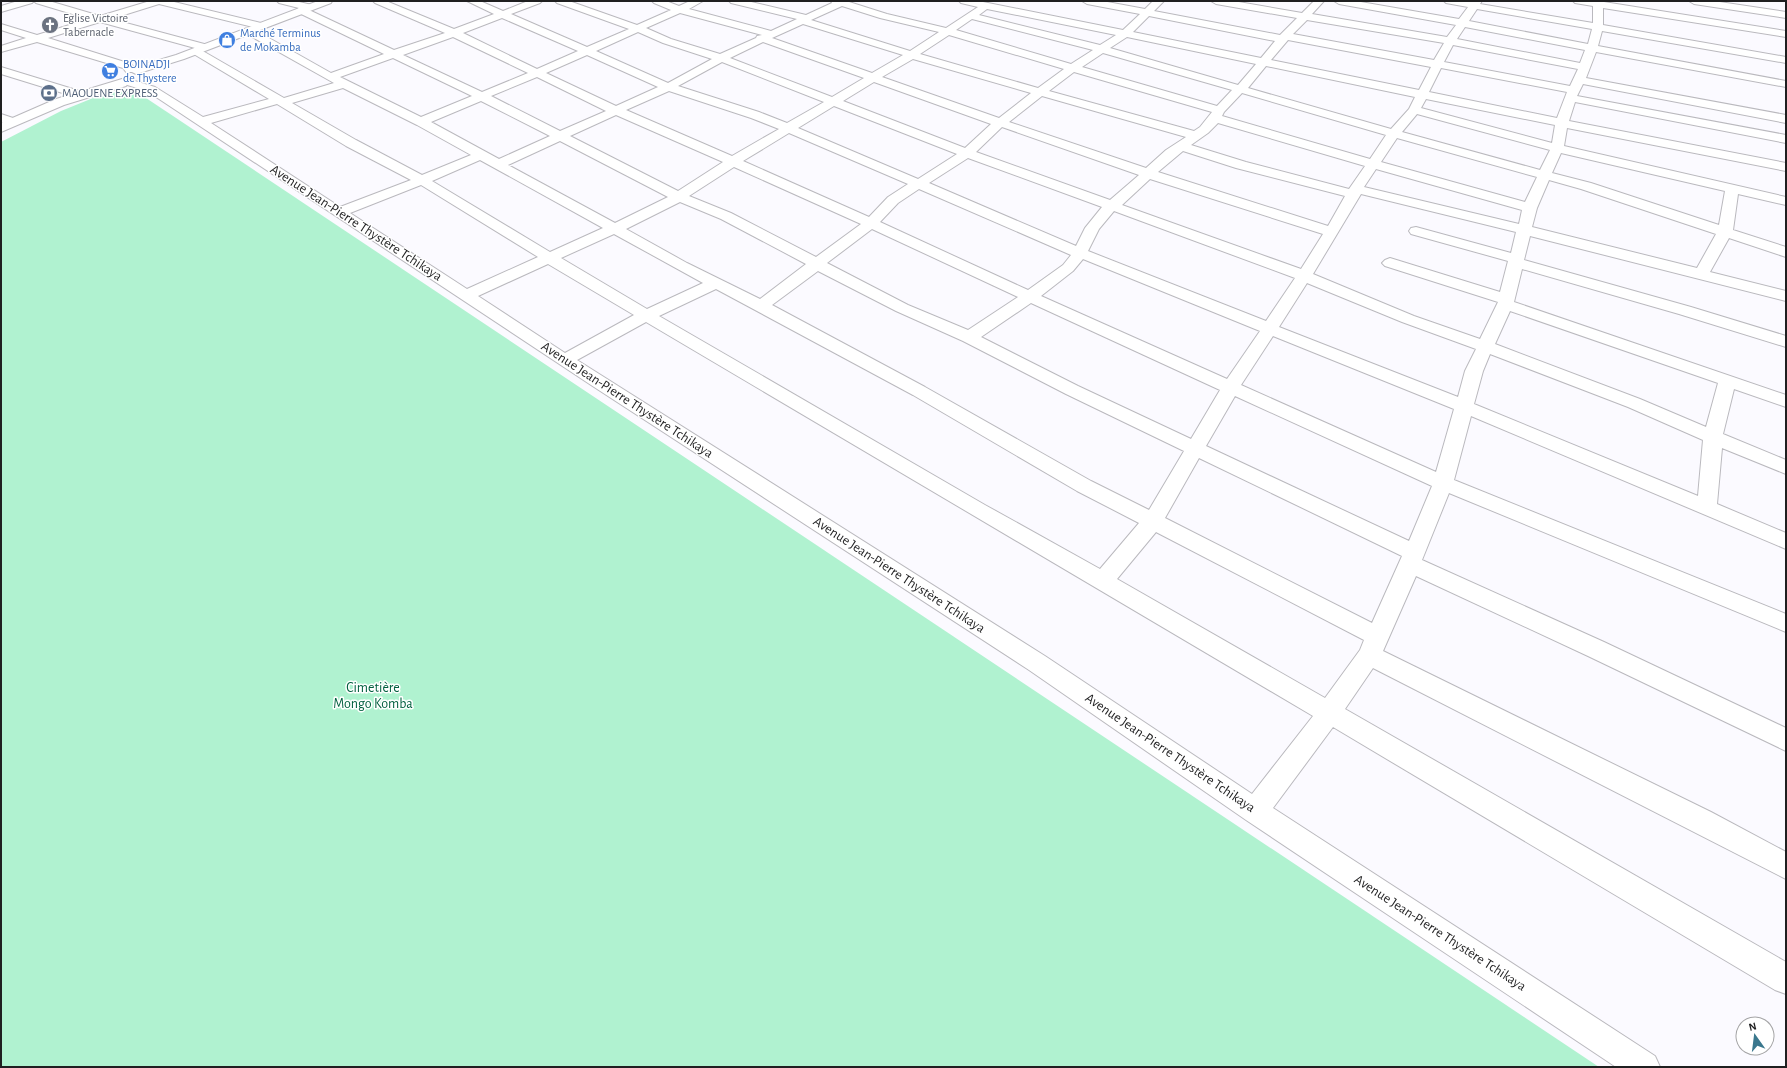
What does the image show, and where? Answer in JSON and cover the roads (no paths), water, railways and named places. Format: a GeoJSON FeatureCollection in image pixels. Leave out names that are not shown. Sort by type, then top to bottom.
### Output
{"type":"FeatureCollection","features":[{"type":"Feature","properties":{"kind":"highway"},"geometry":{"type":"LineString","coordinates":[[5,123],[84,94],[137,78],[193,52],[326,1]]}},
{"type":"Feature","properties":{"kind":"highway"},"geometry":{"type":"LineString","coordinates":[[84,94],[109,78],[111,82],[137,78]]}},
{"type":"Feature","properties":{"kind":"street"},"geometry":{"type":"LineString","coordinates":[[1,9],[29,1]]}},
{"type":"Feature","properties":{"kind":"street"},"geometry":{"type":"LineString","coordinates":[[39,1],[99,19],[193,52],[281,101],[351,143],[422,180],[549,258],[821,416],[978,510],[1103,581],[1786,979]]}},
{"type":"Feature","properties":{"kind":"street"},"geometry":{"type":"LineString","coordinates":[[1,49],[159,1],[261,26]]}},
{"type":"Feature","properties":{"kind":"street"},"geometry":{"type":"LineString","coordinates":[[282,1],[305,9],[393,55],[563,136],[679,197],[726,216],[902,308],[969,336],[1072,390],[1194,448],[1412,559],[1786,740]]}},
{"type":"Feature","properties":{"kind":"street"},"geometry":{"type":"LineString","coordinates":[[378,1],[454,33],[615,110],[733,161],[1443,483],[1786,623]]}},
{"type":"Feature","properties":{"kind":"street"},"geometry":{"type":"LineString","coordinates":[[472,1],[505,14],[668,87],[754,115],[788,128],[1080,253],[1463,406],[1786,541]]}},
{"type":"Feature","properties":{"kind":"street"},"geometry":{"type":"LineString","coordinates":[[330,77],[454,33],[537,1]]}},
{"type":"Feature","properties":{"kind":"street"},"geometry":{"type":"LineString","coordinates":[[560,1],[637,28],[666,41],[721,58],[967,153],[1305,276],[1408,319],[1485,346],[1642,406],[1786,468]]}},
{"type":"Feature","properties":{"kind":"street"},"geometry":{"type":"LineString","coordinates":[[657,1],[766,36],[874,78],[1106,160],[1332,232]]}},
{"type":"Feature","properties":{"kind":"street"},"geometry":{"type":"LineString","coordinates":[[421,122],[588,51],[698,1]]}},
{"type":"Feature","properties":{"kind":"street"},"geometry":{"type":"LineString","coordinates":[[734,1],[804,19],[912,55],[1040,93],[1196,136]]}},
{"type":"Feature","properties":{"kind":"street"},"geometry":{"type":"LineString","coordinates":[[964,1],[991,3],[1125,34],[1786,167]]}},
{"type":"Feature","properties":{"kind":"street"},"geometry":{"type":"LineString","coordinates":[[1087,1],[1284,38],[1439,64],[1786,84]]}},
{"type":"Feature","properties":{"kind":"street"},"geometry":{"type":"LineString","coordinates":[[761,306],[870,224],[894,200],[967,153],[1000,122],[1072,68],[1125,34],[1159,1]]}},
{"type":"Feature","properties":{"kind":"street"},"geometry":{"type":"LineString","coordinates":[[1216,1],[1450,41],[1786,119]]}},
{"type":"Feature","properties":{"kind":"street"},"geometry":{"type":"LineString","coordinates":[[969,336],[1014,308],[1068,268],[1080,253],[1092,228],[1111,205],[1148,173],[1204,130],[1265,62],[1284,38],[1319,1]]}},
{"type":"Feature","properties":{"kind":"street"},"geometry":{"type":"LineString","coordinates":[[1339,1],[1463,23],[1584,72],[1786,139]]}},
{"type":"Feature","properties":{"kind":"street"},"geometry":{"type":"LineString","coordinates":[[1449,1],[1476,3],[1598,27],[1786,60]]}},
{"type":"Feature","properties":{"kind":"street"},"geometry":{"type":"LineString","coordinates":[[1578,1],[1599,3],[1786,34]]}},
{"type":"Feature","properties":{"kind":"street"},"geometry":{"type":"LineString","coordinates":[[1694,1],[1786,15]]}},
{"type":"Feature","properties":{"kind":"street"},"geometry":{"type":"LineString","coordinates":[[499,164],[668,87],[721,58],[839,2],[869,12],[947,31],[1072,68],[1432,182],[1530,208]]}},
{"type":"Feature","properties":{"kind":"street"},"geometry":{"type":"LineString","coordinates":[[467,295],[614,229],[679,197],[733,161],[835,102],[912,55],[991,3]]}},
{"type":"Feature","properties":{"kind":"street"},"geometry":{"type":"LineString","coordinates":[[1103,581],[1152,522],[1231,387],[1305,276],[1355,192],[1375,164],[1394,133],[1414,110],[1450,41],[1476,3]]}},
{"type":"Feature","properties":{"kind":"street"},"geometry":{"type":"LineString","coordinates":[[1255,811],[1329,713],[1374,645],[1412,559],[1443,483],[1463,406],[1474,371],[1505,302],[1530,208],[1557,148],[1562,123],[1584,72],[1598,27],[1599,3]]}},
{"type":"Feature","properties":{"kind":"street"},"geometry":{"type":"LineString","coordinates":[[971,16],[1101,49],[1474,157],[1546,175],[1616,195],[1786,252]]}},
{"type":"Feature","properties":{"kind":"street","name":"Avenue Jean-Pierre Thystère Tchikaya"},"geometry":{"type":"LineString","coordinates":[[1,27],[35,39],[126,66],[137,78],[200,122],[565,360],[1037,663],[1255,811],[1644,1067]]}},
{"type":"Feature","properties":{"kind":"street"},"geometry":{"type":"LineString","coordinates":[[248,31],[330,77],[421,122],[614,229],[919,391],[1084,486],[1374,645],[1786,866]]}},
{"type":"Feature","properties":{"kind":"street"},"geometry":{"type":"LineString","coordinates":[[1,70],[84,94]]}},
{"type":"Feature","properties":{"kind":"street"},"geometry":{"type":"LineString","coordinates":[[200,122],[344,84]]}},
{"type":"Feature","properties":{"kind":"street"},"geometry":{"type":"LineString","coordinates":[[1414,110],[1557,148],[1786,201]]}},
{"type":"Feature","properties":{"kind":"street"},"geometry":{"type":"LineString","coordinates":[[1182,146],[1248,167],[1524,229],[1786,296]]}},
{"type":"Feature","properties":{"kind":"street"},"geometry":{"type":"LineString","coordinates":[[339,212],[481,156]]}},
{"type":"Feature","properties":{"kind":"street"},"geometry":{"type":"LineString","coordinates":[[1701,275],[1725,231],[1732,189]]}},
{"type":"Feature","properties":{"kind":"street"},"geometry":{"type":"LineString","coordinates":[[1416,231],[1667,304],[1786,342]]}},
{"type":"Feature","properties":{"kind":"street"},"geometry":{"type":"LineString","coordinates":[[1390,263],[1505,302],[1727,382],[1786,401]]}},
{"type":"Feature","properties":{"kind":"street"},"geometry":{"type":"LineString","coordinates":[[565,360],[647,315],[716,283]]}},
{"type":"Feature","properties":{"kind":"street"},"geometry":{"type":"LineString","coordinates":[[1707,508],[1713,436],[1727,382]]}},
{"type":"Feature","properties":{"kind":"place","name":"Eglise Victoire Tabernacle"},"geometry":{"type":"Point","coordinates":[50,25]}},
{"type":"Feature","properties":{"kind":"place","name":"Marché Terminus de Mokamba"},"geometry":{"type":"Point","coordinates":[227,40]}},
{"type":"Feature","properties":{"kind":"place","name":"BOINADJI de Thystere"},"geometry":{"type":"Point","coordinates":[110,71]}},
{"type":"Feature","properties":{"kind":"place","name":"MAOUENE EXPRESS"},"geometry":{"type":"Point","coordinates":[49,93]}},
{"type":"Feature","properties":{"kind":"park label","name":"Cimetière Mongo Komba"},"geometry":{"type":"Point","coordinates":[373,696]}}]}
